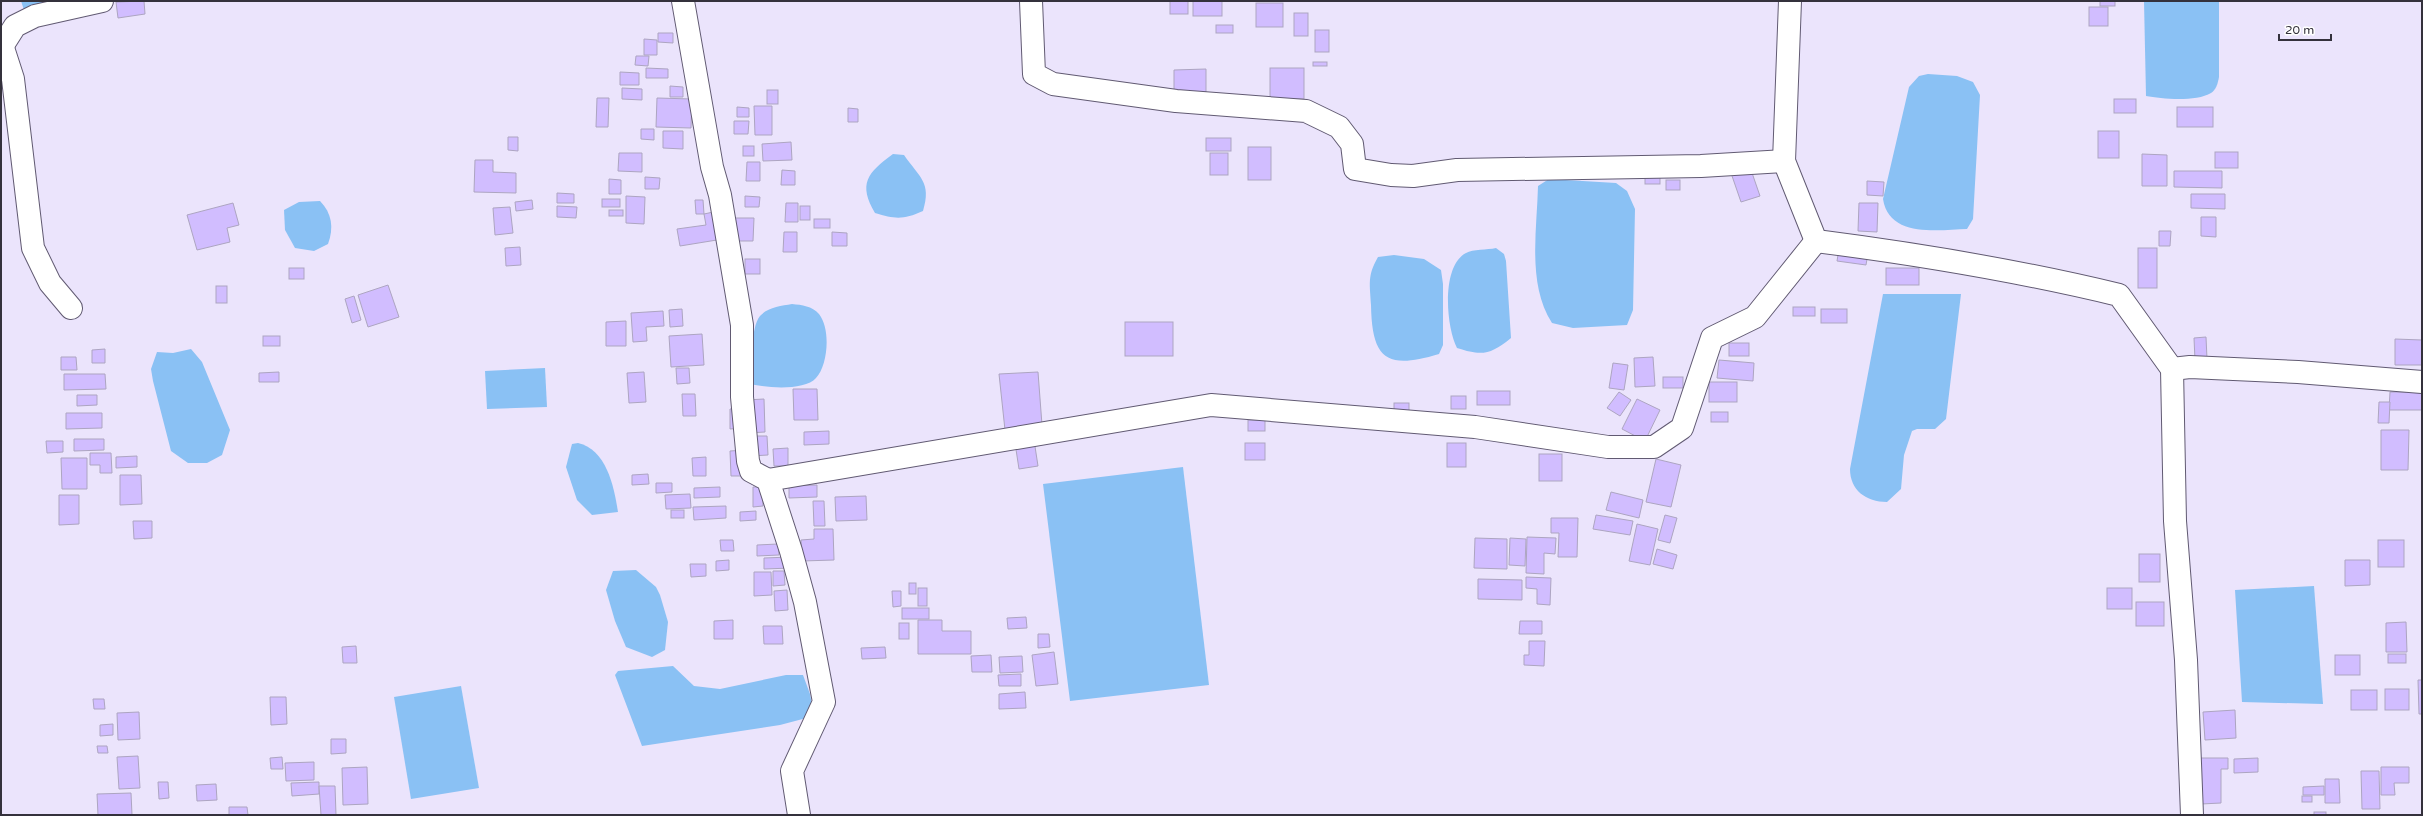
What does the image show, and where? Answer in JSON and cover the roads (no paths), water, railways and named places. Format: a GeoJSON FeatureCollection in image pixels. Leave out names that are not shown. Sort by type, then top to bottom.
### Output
{"type":"FeatureCollection","features":[{"type":"Feature","properties":{"kind":"street"},"geometry":{"type":"LineString","coordinates":[[72,308],[50,283],[33,248],[14,79],[2,48],[15,26],[35,16],[102,1]]}},
{"type":"Feature","properties":{"kind":"street"},"geometry":{"type":"LineString","coordinates":[[683,1],[712,167],[720,195],[742,325],[742,397],[748,461],[752,471],[768,480],[1211,405],[1475,427],[1608,447],[1654,447],[1682,428],[1712,338],[1755,316],[1816,241]]}},
{"type":"Feature","properties":{"kind":"street"},"geometry":{"type":"LineString","coordinates":[[1031,1],[1034,74],[1053,84],[1169,100],[1306,111],[1339,127],[1352,144],[1355,169],[1391,175],[1413,176],[1457,170],[1701,166],[1784,161]]}},
{"type":"Feature","properties":{"kind":"street"},"geometry":{"type":"LineString","coordinates":[[1790,1],[1784,161],[1816,241]]}},
{"type":"Feature","properties":{"kind":"street"},"geometry":{"type":"LineString","coordinates":[[1816,241],[1870,248],[2066,282],[2119,295],[2172,369],[2175,521],[2186,660],[2192,815]]}},
{"type":"Feature","properties":{"kind":"street"},"geometry":{"type":"LineString","coordinates":[[2172,369],[2190,368],[2298,372],[2422,382]]}},
{"type":"Feature","properties":{"kind":"street"},"geometry":{"type":"LineString","coordinates":[[768,480],[791,551],[805,602],[824,702],[792,771],[799,815]]}},
{"type":"Feature","properties":{"kind":"water"},"geometry":{"type":"Polygon","coordinates":[[[21,1],[94,1],[24,10],[21,1]]]}},
{"type":"Feature","properties":{"kind":"water"},"geometry":{"type":"Polygon","coordinates":[[[2144,1],[2219,1],[2219,77],[2213,92],[2205,96],[2188,99],[2170,99],[2146,96],[2144,1]]]}},
{"type":"Feature","properties":{"kind":"water"},"geometry":{"type":"Polygon","coordinates":[[[1928,74],[1957,76],[1973,82],[1980,95],[1973,219],[1967,229],[1929,230],[1905,226],[1895,220],[1887,212],[1883,199],[1909,87],[1919,76],[1928,74]]]}},
{"type":"Feature","properties":{"kind":"water"},"geometry":{"type":"Polygon","coordinates":[[[893,154],[904,155],[922,180],[926,193],[923,211],[899,218],[875,213],[867,194],[866,187],[868,180],[871,173],[893,154]]]}},
{"type":"Feature","properties":{"kind":"water"},"geometry":{"type":"Polygon","coordinates":[[[1549,179],[1616,183],[1627,191],[1635,209],[1633,310],[1627,325],[1573,328],[1552,323],[1544,308],[1539,291],[1535,256],[1538,186],[1549,179]]]}},
{"type":"Feature","properties":{"kind":"water"},"geometry":{"type":"Polygon","coordinates":[[[320,201],[327,211],[331,221],[331,232],[328,244],[314,251],[295,248],[285,230],[284,210],[299,202],[320,201]]]}},
{"type":"Feature","properties":{"kind":"water"},"geometry":{"type":"Polygon","coordinates":[[[1496,248],[1504,254],[1506,261],[1511,338],[1497,348],[1486,352],[1480,353],[1457,348],[1450,326],[1448,312],[1449,283],[1452,270],[1458,260],[1466,253],[1496,248]]]}},
{"type":"Feature","properties":{"kind":"water"},"geometry":{"type":"Polygon","coordinates":[[[1394,255],[1424,259],[1441,270],[1443,284],[1443,345],[1439,354],[1406,361],[1394,360],[1386,356],[1379,348],[1372,323],[1370,286],[1371,275],[1378,257],[1394,255]]]}},
{"type":"Feature","properties":{"kind":"water"},"geometry":{"type":"Polygon","coordinates":[[[1883,294],[1961,294],[1946,419],[1935,429],[1917,429],[1912,431],[1904,455],[1901,489],[1887,502],[1872,500],[1856,489],[1850,469],[1883,294]]]}},
{"type":"Feature","properties":{"kind":"water"},"geometry":{"type":"Polygon","coordinates":[[[792,304],[803,305],[813,309],[819,314],[823,321],[826,347],[823,365],[820,372],[811,382],[795,387],[766,387],[751,384],[753,339],[760,316],[775,307],[792,304]]]}},
{"type":"Feature","properties":{"kind":"water"},"geometry":{"type":"Polygon","coordinates":[[[191,349],[202,362],[230,430],[222,455],[207,463],[188,463],[171,451],[151,369],[157,352],[173,353],[191,349]]]}},
{"type":"Feature","properties":{"kind":"water"},"geometry":{"type":"Polygon","coordinates":[[[545,368],[547,407],[487,409],[485,371],[545,368]]]}},
{"type":"Feature","properties":{"kind":"water"},"geometry":{"type":"Polygon","coordinates":[[[578,443],[588,447],[596,453],[602,461],[611,481],[618,512],[592,515],[577,500],[566,467],[572,444],[578,443]]]}},
{"type":"Feature","properties":{"kind":"water"},"geometry":{"type":"Polygon","coordinates":[[[1183,467],[1209,685],[1070,701],[1043,484],[1183,467]]]}},
{"type":"Feature","properties":{"kind":"water"},"geometry":{"type":"Polygon","coordinates":[[[636,570],[656,587],[668,622],[665,650],[652,657],[626,647],[615,621],[606,590],[613,571],[636,570]]]}},
{"type":"Feature","properties":{"kind":"water"},"geometry":{"type":"Polygon","coordinates":[[[2314,586],[2323,704],[2242,702],[2235,590],[2314,586]]]}},
{"type":"Feature","properties":{"kind":"water"},"geometry":{"type":"Polygon","coordinates":[[[673,666],[694,686],[720,689],[786,675],[803,675],[810,694],[814,716],[780,725],[642,746],[615,675],[618,671],[673,666]]]}},
{"type":"Feature","properties":{"kind":"water"},"geometry":{"type":"Polygon","coordinates":[[[461,686],[479,788],[411,799],[394,697],[461,686]]]}}]}
